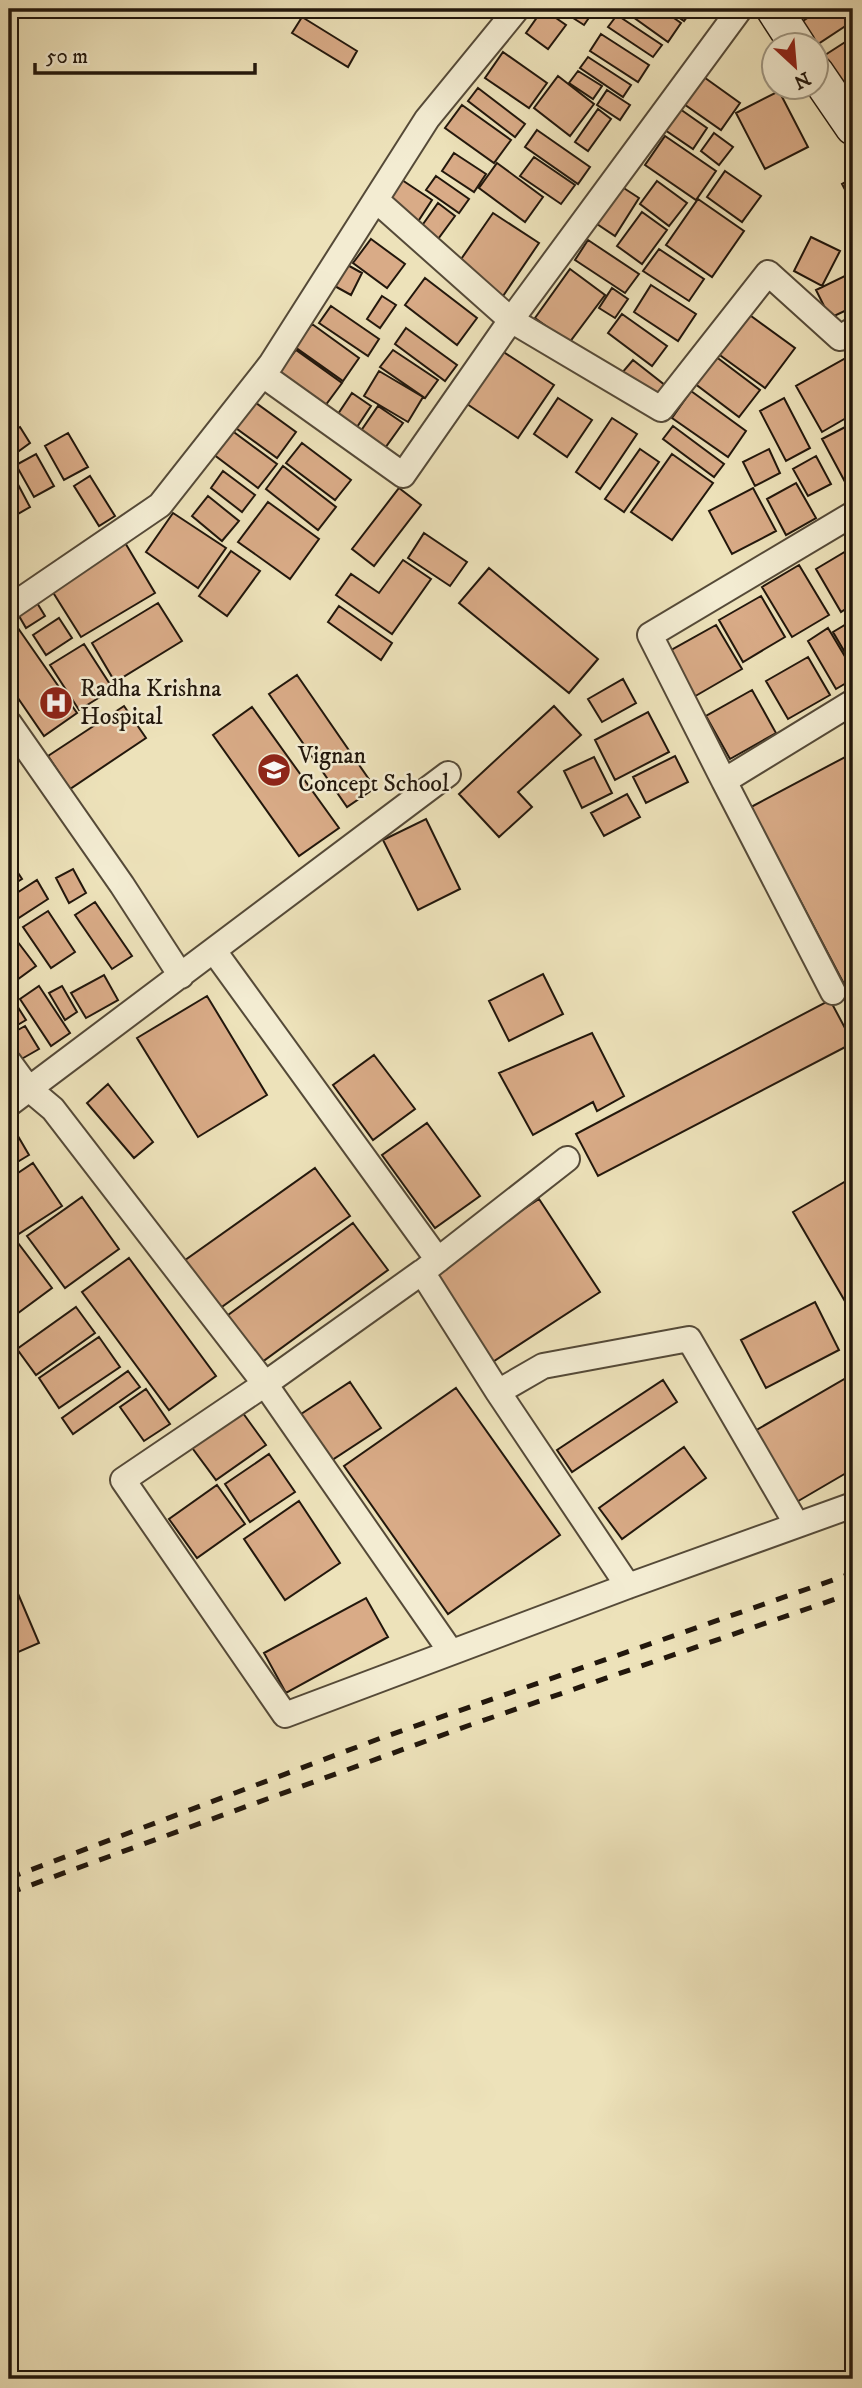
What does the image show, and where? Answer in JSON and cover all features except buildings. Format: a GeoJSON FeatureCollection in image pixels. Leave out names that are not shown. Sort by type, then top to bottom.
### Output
{"type":"FeatureCollection","features":[{"type":"Feature","properties":{"kind":"street"},"geometry":{"type":"LineString","coordinates":[[9,608],[160,505],[263,374],[427,119],[517,9]]}},
{"type":"Feature","properties":{"kind":"street"},"geometry":{"type":"LineString","coordinates":[[263,374],[403,475],[511,320],[740,9]]}},
{"type":"Feature","properties":{"kind":"street"},"geometry":{"type":"LineString","coordinates":[[774,9],[789,32]]}},
{"type":"Feature","properties":{"kind":"street"},"geometry":{"type":"LineString","coordinates":[[830,92],[853,127]]}},
{"type":"Feature","properties":{"kind":"street"},"geometry":{"type":"LineString","coordinates":[[376,200],[511,320],[662,409],[768,273],[840,338],[853,330]]}},
{"type":"Feature","properties":{"kind":"street"},"geometry":{"type":"LineString","coordinates":[[833,992],[650,635],[853,514]]}},
{"type":"Feature","properties":{"kind":"street"},"geometry":{"type":"LineString","coordinates":[[724,781],[853,702]]}},
{"type":"Feature","properties":{"kind":"street"},"geometry":{"type":"LineString","coordinates":[[9,723],[122,885],[181,976]]}},
{"type":"Feature","properties":{"kind":"street"},"geometry":{"type":"LineString","coordinates":[[9,1104],[448,774]]}},
{"type":"Feature","properties":{"kind":"street"},"geometry":{"type":"LineString","coordinates":[[214,951],[430,1266],[498,1392],[628,1586]]}},
{"type":"Feature","properties":{"kind":"street"},"geometry":{"type":"LineString","coordinates":[[9,1062],[28,1088],[54,1109],[265,1384],[451,1652]]}},
{"type":"Feature","properties":{"kind":"street"},"geometry":{"type":"LineString","coordinates":[[567,1159],[430,1266],[265,1384],[124,1480],[285,1715],[853,1505]]}},
{"type":"Feature","properties":{"kind":"street"},"geometry":{"type":"LineString","coordinates":[[498,1392],[543,1366],[689,1339],[797,1525]]}},
{"type":"Feature","properties":{"kind":"railway"},"geometry":{"type":"LineString","coordinates":[[9,1878],[381,1738],[853,1573]]}},
{"type":"Feature","properties":{"kind":"railway"},"geometry":{"type":"LineString","coordinates":[[9,1893],[470,1725],[853,1593]]}},
{"type":"Feature","properties":{"kind":"place","name":"Radha Krishna Hospital"},"geometry":{"type":"Point","coordinates":[56,703]}},
{"type":"Feature","properties":{"kind":"place","name":"Vignan Concept School"},"geometry":{"type":"Point","coordinates":[274,770]}}]}
